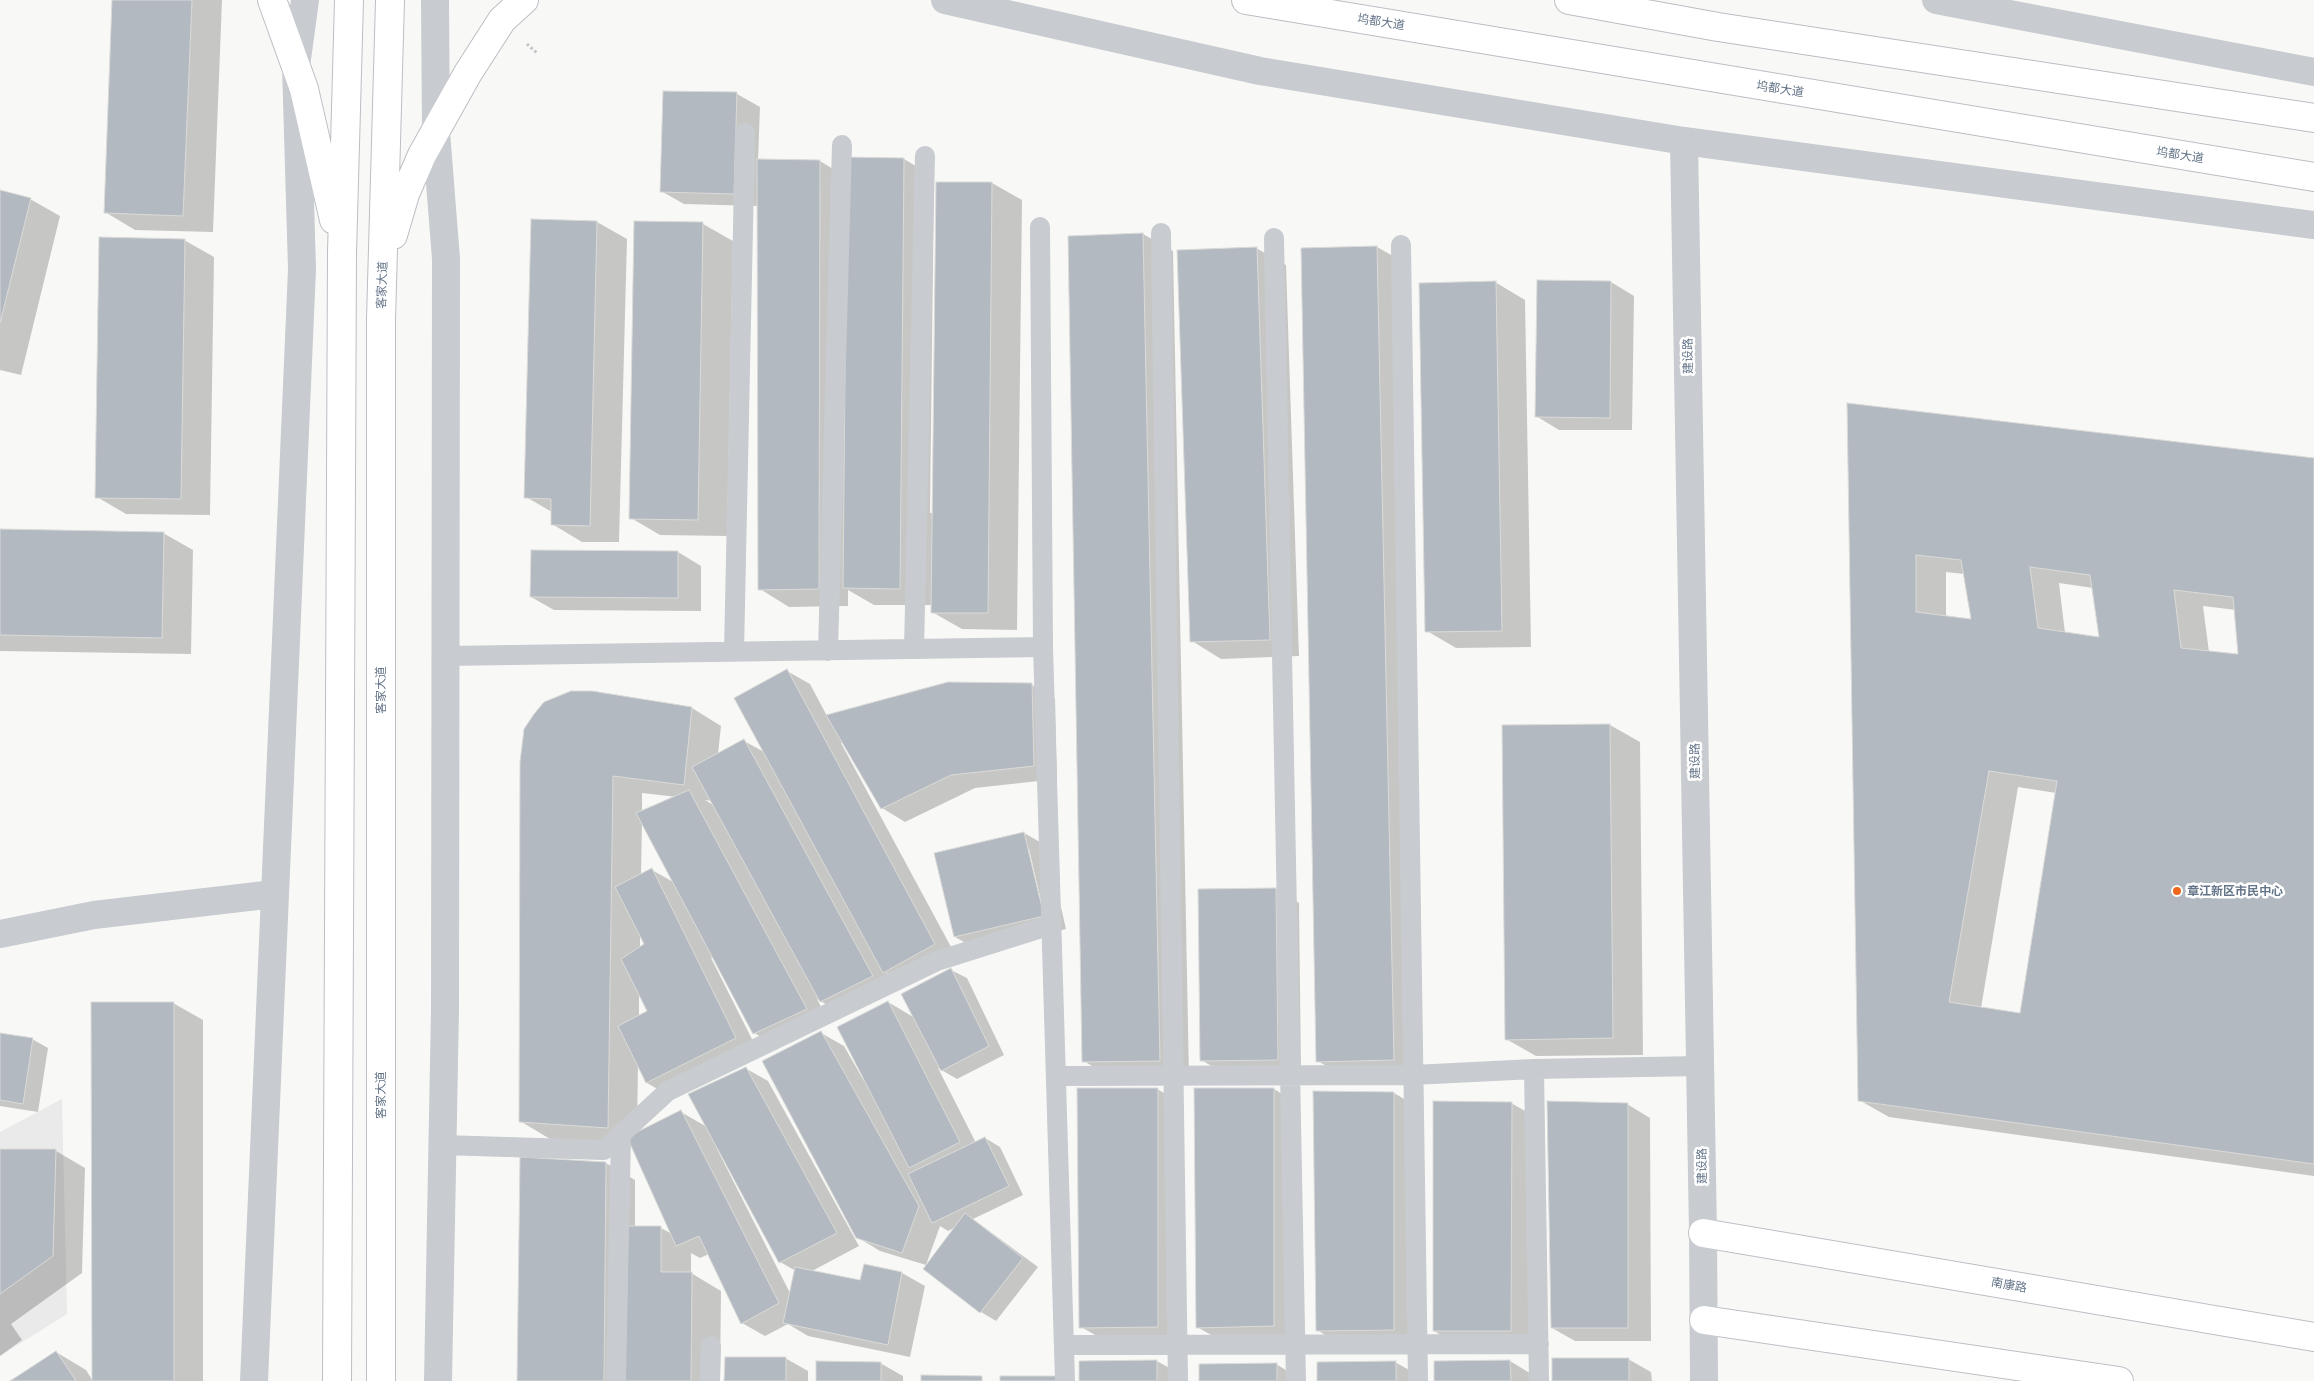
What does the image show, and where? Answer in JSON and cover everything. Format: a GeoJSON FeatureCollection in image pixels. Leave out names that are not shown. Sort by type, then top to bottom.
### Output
{"type":"FeatureCollection","features":[{"type":"Feature","properties":{"kind":"main road"},"geometry":{"type":"LineString","coordinates":[[272,0],[296,66],[316,132],[322,174],[342,253]]}},
{"type":"Feature","properties":{"kind":"main road"},"geometry":{"type":"LineString","coordinates":[[337,1381],[342,253],[349,0]]}},
{"type":"Feature","properties":{"kind":"main road","name":"客家大道"},"geometry":{"type":"LineString","coordinates":[[381,1381],[381,320],[390,0]]}},
{"type":"Feature","properties":{"kind":"main road"},"geometry":{"type":"LineString","coordinates":[[381,320],[384,277],[392,235],[405,194],[422,155],[482,48],[502,20],[524,0]]}},
{"type":"Feature","properties":{"kind":"main road","name":"坞都大道"},"geometry":{"type":"LineString","coordinates":[[1246,0],[2314,177]]}},
{"type":"Feature","properties":{"kind":"main road"},"geometry":{"type":"LineString","coordinates":[[1569,0],[1718,27],[2314,118]]}},
{"type":"Feature","properties":{"kind":"main road","name":"南康路"},"geometry":{"type":"LineString","coordinates":[[1703,1232],[2314,1337]]}},
{"type":"Feature","properties":{"kind":"main road"},"geometry":{"type":"LineString","coordinates":[[1704,1320],[2119,1381]]}},
{"type":"Feature","properties":{"kind":"street"},"geometry":{"type":"LineString","coordinates":[[254,1381],[302,268],[296,66],[304,0]]}},
{"type":"Feature","properties":{"kind":"street"},"geometry":{"type":"LineString","coordinates":[[436,0],[436,132],[446,259],[446,656],[438,1381]]}},
{"type":"Feature","properties":{"kind":"street"},"geometry":{"type":"LineString","coordinates":[[945,0],[1260,71],[1684,141],[2314,225]]}},
{"type":"Feature","properties":{"kind":"street"},"geometry":{"type":"LineString","coordinates":[[1936,0],[2314,72]]}},
{"type":"Feature","properties":{"kind":"street","name":"建设路"},"geometry":{"type":"LineString","coordinates":[[1684,141],[1704,1381]]}},
{"type":"Feature","properties":{"kind":"street"},"geometry":{"type":"LineString","coordinates":[[0,934],[94,915],[274,894]]}},
{"type":"Feature","properties":{"kind":"lane"},"geometry":{"type":"LineString","coordinates":[[734,652],[745,133]]}},
{"type":"Feature","properties":{"kind":"lane"},"geometry":{"type":"LineString","coordinates":[[828,651],[842,145]]}},
{"type":"Feature","properties":{"kind":"lane"},"geometry":{"type":"LineString","coordinates":[[914,650],[925,156]]}},
{"type":"Feature","properties":{"kind":"lane"},"geometry":{"type":"LineString","coordinates":[[1040,227],[1043,647],[1065,1381]]}},
{"type":"Feature","properties":{"kind":"lane"},"geometry":{"type":"LineString","coordinates":[[1161,233],[1178,1381]]}},
{"type":"Feature","properties":{"kind":"lane"},"geometry":{"type":"LineString","coordinates":[[1274,238],[1296,1381]]}},
{"type":"Feature","properties":{"kind":"lane"},"geometry":{"type":"LineString","coordinates":[[1401,245],[1418,1381]]}},
{"type":"Feature","properties":{"kind":"lane"},"geometry":{"type":"LineString","coordinates":[[446,656],[1043,647]]}},
{"type":"Feature","properties":{"kind":"lane"},"geometry":{"type":"LineString","coordinates":[[442,1145],[604,1150],[668,1091],[937,961],[1051,925]]}},
{"type":"Feature","properties":{"kind":"lane"},"geometry":{"type":"LineString","coordinates":[[1056,1076],[1413,1075],[1534,1069],[1700,1066]]}},
{"type":"Feature","properties":{"kind":"lane"},"geometry":{"type":"LineString","coordinates":[[1534,1069],[1539,1381]]}},
{"type":"Feature","properties":{"kind":"lane"},"geometry":{"type":"LineString","coordinates":[[616,1381],[621,1134]]}},
{"type":"Feature","properties":{"kind":"lane"},"geometry":{"type":"LineString","coordinates":[[1064,1345],[1539,1344]]}},
{"type":"Feature","properties":{"kind":"lane"},"geometry":{"type":"LineString","coordinates":[[710,1381],[711,1346]]}},
{"type":"Feature","properties":{"kind":"shaded area"},"geometry":{"type":"Polygon","coordinates":[[[62,1099],[67,1314],[0,1356],[0,1132],[62,1099]]]}},
{"type":"Feature","properties":{"kind":"building"},"geometry":{"type":"Polygon","coordinates":[[[112,0],[192,0],[183,216],[104,213],[112,0]]]}},
{"type":"Feature","properties":{"kind":"building"},"geometry":{"type":"Polygon","coordinates":[[[663,91],[737,92],[734,194],[660,192],[663,91]]]}},
{"type":"Feature","properties":{"kind":"building"},"geometry":{"type":"Polygon","coordinates":[[[847,157],[904,158],[900,589],[843,588],[847,157]]]}},
{"type":"Feature","properties":{"kind":"building"},"geometry":{"type":"Polygon","coordinates":[[[757,159],[820,160],[819,589],[758,590],[757,159]]]}},
{"type":"Feature","properties":{"kind":"building"},"geometry":{"type":"Polygon","coordinates":[[[936,182],[992,182],[988,613],[931,613],[936,182]]]}},
{"type":"Feature","properties":{"kind":"building"},"geometry":{"type":"Polygon","coordinates":[[[0,190],[31,198],[0,323],[0,190]]]}},
{"type":"Feature","properties":{"kind":"building"},"geometry":{"type":"Polygon","coordinates":[[[531,219],[597,221],[590,526],[551,525],[551,499],[524,498],[531,219]]]}},
{"type":"Feature","properties":{"kind":"building"},"geometry":{"type":"Polygon","coordinates":[[[634,221],[703,222],[698,520],[629,519],[634,221]]]}},
{"type":"Feature","properties":{"kind":"building"},"geometry":{"type":"Polygon","coordinates":[[[1143,233],[1160,1061],[1082,1062],[1068,236],[1143,233]]]}},
{"type":"Feature","properties":{"kind":"building"},"geometry":{"type":"Polygon","coordinates":[[[99,237],[185,239],[181,499],[95,498],[99,237]]]}},
{"type":"Feature","properties":{"kind":"building"},"geometry":{"type":"Polygon","coordinates":[[[1377,246],[1394,1060],[1316,1062],[1301,248],[1377,246]]]}},
{"type":"Feature","properties":{"kind":"building"},"geometry":{"type":"Polygon","coordinates":[[[1257,247],[1270,640],[1190,642],[1177,250],[1257,247]]]}},
{"type":"Feature","properties":{"kind":"building"},"geometry":{"type":"Polygon","coordinates":[[[1537,280],[1611,281],[1610,418],[1535,417],[1537,280]]]}},
{"type":"Feature","properties":{"kind":"building"},"geometry":{"type":"Polygon","coordinates":[[[1496,281],[1502,631],[1425,632],[1419,283],[1496,281]]]}},
{"type":"Feature","properties":{"kind":"building","name":"章江新区市民中心"},"geometry":{"type":"Polygon","coordinates":[[[1847,403],[2314,458],[2314,1164],[1858,1101],[1847,403]],[[1916,555],[1916,612],[1971,619],[1961,560],[1916,555]],[[2030,567],[2038,628],[2099,637],[2090,575],[2030,567]],[[2174,590],[2181,648],[2238,654],[2233,597],[2174,590]],[[1989,771],[1949,1002],[2020,1013],[2057,781],[1989,771]]]}},
{"type":"Feature","properties":{"kind":"building"},"geometry":{"type":"Polygon","coordinates":[[[0,529],[164,532],[162,638],[0,635],[0,529]]]}},
{"type":"Feature","properties":{"kind":"building"},"geometry":{"type":"Polygon","coordinates":[[[531,550],[678,551],[678,598],[530,597],[531,550]]]}},
{"type":"Feature","properties":{"kind":"building"},"geometry":{"type":"Polygon","coordinates":[[[787,669],[935,944],[883,973],[734,698],[787,669]]]}},
{"type":"Feature","properties":{"kind":"building"},"geometry":{"type":"Polygon","coordinates":[[[948,682],[1032,683],[1034,766],[951,775],[881,809],[826,715],[948,682]]]}},
{"type":"Feature","properties":{"kind":"building"},"geometry":{"type":"Polygon","coordinates":[[[571,691],[592,691],[692,707],[684,785],[613,776],[608,1128],[519,1122],[520,762],[524,729],[534,714],[544,702],[571,691]]]}},
{"type":"Feature","properties":{"kind":"building"},"geometry":{"type":"Polygon","coordinates":[[[1610,724],[1613,1038],[1505,1040],[1502,725],[1610,724]]]}},
{"type":"Feature","properties":{"kind":"building"},"geometry":{"type":"Polygon","coordinates":[[[744,739],[873,976],[820,1002],[692,767],[744,739]]]}},
{"type":"Feature","properties":{"kind":"building"},"geometry":{"type":"Polygon","coordinates":[[[689,790],[807,1009],[753,1034],[636,813],[689,790]]]}},
{"type":"Feature","properties":{"kind":"building"},"geometry":{"type":"Polygon","coordinates":[[[1024,832],[1044,916],[954,937],[934,853],[1024,832]]]}},
{"type":"Feature","properties":{"kind":"building"},"geometry":{"type":"Polygon","coordinates":[[[652,868],[736,1038],[646,1083],[618,1026],[647,1011],[621,959],[644,944],[615,887],[652,868]]]}},
{"type":"Feature","properties":{"kind":"building"},"geometry":{"type":"Polygon","coordinates":[[[1276,888],[1278,1060],[1200,1061],[1198,889],[1276,888]]]}},
{"type":"Feature","properties":{"kind":"building"},"geometry":{"type":"Polygon","coordinates":[[[951,968],[989,1046],[941,1071],[901,994],[951,968]]]}},
{"type":"Feature","properties":{"kind":"building"},"geometry":{"type":"Polygon","coordinates":[[[888,1001],[960,1142],[909,1168],[837,1027],[888,1001]]]}},
{"type":"Feature","properties":{"kind":"building"},"geometry":{"type":"Polygon","coordinates":[[[91,1002],[174,1002],[174,1381],[92,1381],[91,1002]]]}},
{"type":"Feature","properties":{"kind":"building"},"geometry":{"type":"Polygon","coordinates":[[[821,1031],[919,1206],[902,1253],[856,1238],[762,1061],[821,1031]]]}},
{"type":"Feature","properties":{"kind":"building"},"geometry":{"type":"Polygon","coordinates":[[[0,1033],[33,1038],[23,1104],[0,1100],[0,1033]]]}},
{"type":"Feature","properties":{"kind":"building"},"geometry":{"type":"Polygon","coordinates":[[[746,1067],[837,1233],[779,1263],[688,1094],[746,1067]]]}},
{"type":"Feature","properties":{"kind":"building"},"geometry":{"type":"Polygon","coordinates":[[[1077,1088],[1158,1088],[1158,1327],[1079,1328],[1077,1088]]]}},
{"type":"Feature","properties":{"kind":"building"},"geometry":{"type":"Polygon","coordinates":[[[1194,1088],[1274,1088],[1274,1326],[1196,1328],[1194,1088]]]}},
{"type":"Feature","properties":{"kind":"building"},"geometry":{"type":"Polygon","coordinates":[[[1313,1091],[1394,1092],[1394,1330],[1316,1331],[1313,1091]]]}},
{"type":"Feature","properties":{"kind":"building"},"geometry":{"type":"Polygon","coordinates":[[[1433,1101],[1512,1102],[1511,1331],[1433,1331],[1433,1101]]]}},
{"type":"Feature","properties":{"kind":"building"},"geometry":{"type":"Polygon","coordinates":[[[1547,1101],[1628,1103],[1628,1328],[1551,1328],[1547,1101]]]}},
{"type":"Feature","properties":{"kind":"building"},"geometry":{"type":"Polygon","coordinates":[[[681,1110],[779,1303],[741,1324],[699,1236],[676,1246],[627,1137],[681,1110]]]}},
{"type":"Feature","properties":{"kind":"building"},"geometry":{"type":"Polygon","coordinates":[[[985,1137],[1009,1186],[932,1223],[908,1174],[985,1137]]]}},
{"type":"Feature","properties":{"kind":"building"},"geometry":{"type":"Polygon","coordinates":[[[0,1149],[56,1149],[53,1256],[0,1294],[0,1149]]]}},
{"type":"Feature","properties":{"kind":"building"},"geometry":{"type":"Polygon","coordinates":[[[520,1157],[606,1162],[604,1381],[517,1381],[520,1157]]]}},
{"type":"Feature","properties":{"kind":"building"},"geometry":{"type":"Polygon","coordinates":[[[965,1213],[1023,1258],[980,1313],[923,1269],[965,1213]]]}},
{"type":"Feature","properties":{"kind":"building"},"geometry":{"type":"Polygon","coordinates":[[[627,1226],[661,1226],[661,1272],[692,1272],[691,1381],[625,1381],[627,1226]]]}},
{"type":"Feature","properties":{"kind":"building"},"geometry":{"type":"Polygon","coordinates":[[[864,1264],[902,1272],[888,1345],[783,1323],[795,1267],[860,1280],[864,1264]]]}},
{"type":"Feature","properties":{"kind":"building"},"geometry":{"type":"Polygon","coordinates":[[[56,1351],[76,1381],[10,1381],[56,1351]]]}},
{"type":"Feature","properties":{"kind":"building"},"geometry":{"type":"Polygon","coordinates":[[[725,1357],[786,1357],[786,1381],[724,1381],[725,1357]]]}},
{"type":"Feature","properties":{"kind":"building"},"geometry":{"type":"Polygon","coordinates":[[[1552,1358],[1629,1358],[1629,1381],[1552,1381],[1552,1358]]]}},
{"type":"Feature","properties":{"kind":"building"},"geometry":{"type":"Polygon","coordinates":[[[1157,1360],[1157,1381],[1079,1381],[1079,1361],[1157,1360]]]}},
{"type":"Feature","properties":{"kind":"building"},"geometry":{"type":"Polygon","coordinates":[[[1510,1360],[1511,1381],[1434,1381],[1434,1361],[1510,1360]]]}},
{"type":"Feature","properties":{"kind":"building"},"geometry":{"type":"Polygon","coordinates":[[[816,1361],[881,1362],[881,1381],[816,1381],[816,1361]]]}},
{"type":"Feature","properties":{"kind":"building"},"geometry":{"type":"Polygon","coordinates":[[[1396,1361],[1396,1381],[1317,1381],[1317,1362],[1396,1361]]]}},
{"type":"Feature","properties":{"kind":"building"},"geometry":{"type":"Polygon","coordinates":[[[1277,1363],[1277,1381],[1199,1381],[1199,1364],[1277,1363]]]}},
{"type":"Feature","properties":{"kind":"building"},"geometry":{"type":"Polygon","coordinates":[[[921,1375],[982,1376],[982,1381],[921,1381],[921,1375]]]}},
{"type":"Feature","properties":{"kind":"building"},"geometry":{"type":"Polygon","coordinates":[[[1000,1376],[1059,1376],[1059,1381],[1000,1381],[1000,1376]]]}},
{"type":"Feature","properties":{"kind":"place","name":"章江新区市民中心"},"geometry":{"type":"Point","coordinates":[2177,891]}}]}
